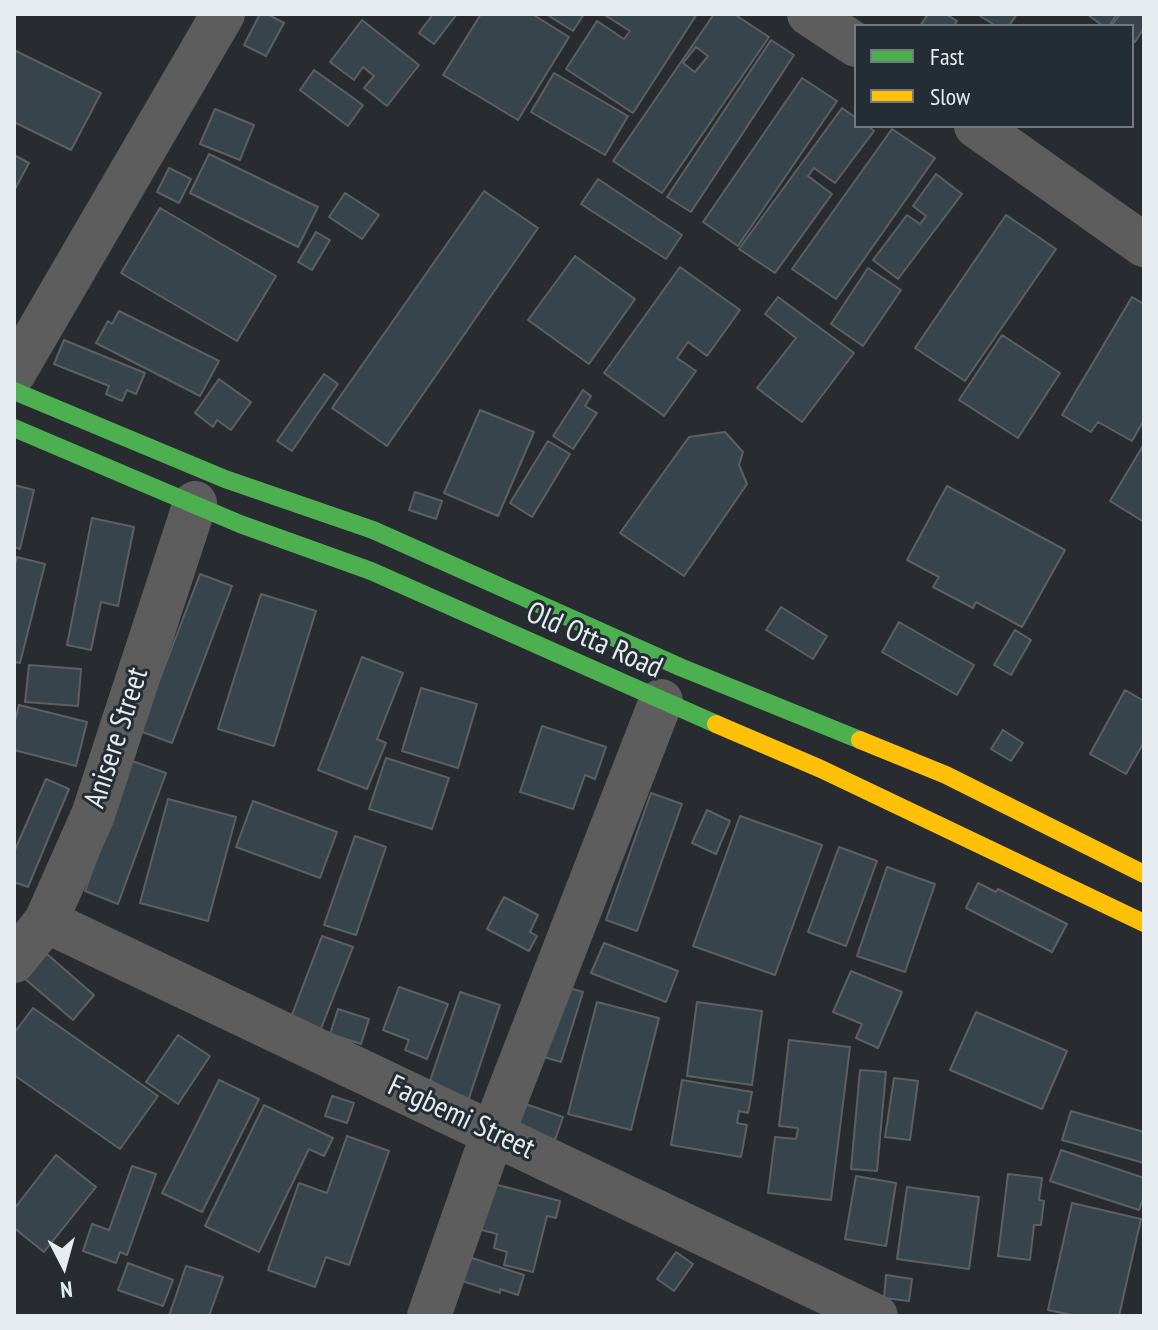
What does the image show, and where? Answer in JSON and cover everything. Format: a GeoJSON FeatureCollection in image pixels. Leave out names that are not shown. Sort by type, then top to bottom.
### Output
{"type":"FeatureCollection","features":[{"type":"Feature","properties":{"kind":"street"},"geometry":{"type":"LineString","coordinates":[[14,373],[223,14]]}},
{"type":"Feature","properties":{"kind":"street"},"geometry":{"type":"LineString","coordinates":[[809,14],[854,44]]}},
{"type":"Feature","properties":{"kind":"street"},"geometry":{"type":"LineString","coordinates":[[979,128],[1144,245]]}},
{"type":"Feature","properties":{"kind":"street","name":"Old Otta Road"},"geometry":{"type":"LineString","coordinates":[[14,391],[225,479],[373,530],[680,667],[1144,923]]}},
{"type":"Feature","properties":{"kind":"street","name":"Old Otta Road"},"geometry":{"type":"LineString","coordinates":[[14,428],[240,524],[371,571],[661,701],[830,750],[946,775],[1144,874]]}},
{"type":"Feature","properties":{"kind":"street","name":"Anisere Street"},"geometry":{"type":"LineString","coordinates":[[14,961],[46,921],[93,815],[195,503]]}},
{"type":"Feature","properties":{"kind":"street"},"geometry":{"type":"LineString","coordinates":[[429,1316],[493,1133],[661,701]]}},
{"type":"Feature","properties":{"kind":"street","name":"Fagbemi Street"},"geometry":{"type":"LineString","coordinates":[[46,921],[876,1316]]}},
{"type":"Feature","properties":{"kind":"building"},"geometry":{"type":"Polygon","coordinates":[[[260,14],[267,14],[284,23],[266,56],[244,45],[260,14]]]}},
{"type":"Feature","properties":{"kind":"building"},"geometry":{"type":"Polygon","coordinates":[[[433,14],[457,14],[434,44],[419,33],[433,14]]]}},
{"type":"Feature","properties":{"kind":"building"},"geometry":{"type":"Polygon","coordinates":[[[481,14],[532,14],[569,37],[518,120],[443,75],[481,14]]]}},
{"type":"Feature","properties":{"kind":"building"},"geometry":{"type":"Polygon","coordinates":[[[546,14],[584,14],[573,31],[546,14]]]}},
{"type":"Feature","properties":{"kind":"building"},"geometry":{"type":"Polygon","coordinates":[[[603,14],[697,14],[633,113],[566,69],[597,21],[624,39],[630,31],[603,14]]]}},
{"type":"Feature","properties":{"kind":"building"},"geometry":{"type":"Polygon","coordinates":[[[714,14],[734,14],[769,37],[662,193],[613,161],[714,14]],[[696,47],[683,63],[695,72],[708,56],[696,47]]]}},
{"type":"Feature","properties":{"kind":"building"},"geometry":{"type":"Polygon","coordinates":[[[928,14],[946,14],[957,21],[955,24],[921,24],[928,14]]]}},
{"type":"Feature","properties":{"kind":"building"},"geometry":{"type":"Polygon","coordinates":[[[977,14],[1017,14],[1010,24],[993,24],[977,14]]]}},
{"type":"Feature","properties":{"kind":"building"},"geometry":{"type":"Polygon","coordinates":[[[1087,14],[1117,14],[1110,24],[1100,24],[1087,14]]]}},
{"type":"Feature","properties":{"kind":"building"},"geometry":{"type":"Polygon","coordinates":[[[1120,14],[1144,14],[1144,28],[1135,42],[1134,24],[1113,24],[1120,14]]]}},
{"type":"Feature","properties":{"kind":"building"},"geometry":{"type":"Polygon","coordinates":[[[362,20],[419,65],[387,106],[364,88],[374,76],[363,67],[354,80],[330,62],[362,20]]]}},
{"type":"Feature","properties":{"kind":"building"},"geometry":{"type":"Polygon","coordinates":[[[771,40],[794,55],[691,212],[667,197],[771,40]]]}},
{"type":"Feature","properties":{"kind":"building"},"geometry":{"type":"Polygon","coordinates":[[[14,50],[101,93],[71,150],[14,122],[14,50]]]}},
{"type":"Feature","properties":{"kind":"building"},"geometry":{"type":"Polygon","coordinates":[[[314,70],[363,105],[348,126],[300,90],[314,70]]]}},
{"type":"Feature","properties":{"kind":"building"},"geometry":{"type":"Polygon","coordinates":[[[554,73],[628,116],[605,155],[531,112],[554,73]]]}},
{"type":"Feature","properties":{"kind":"building"},"geometry":{"type":"Polygon","coordinates":[[[802,78],[837,101],[738,246],[703,222],[802,78]]]}},
{"type":"Feature","properties":{"kind":"building"},"geometry":{"type":"Polygon","coordinates":[[[842,108],[854,117],[854,128],[870,128],[874,131],[835,183],[814,168],[808,176],[832,194],[775,273],[739,249],[842,108]]]}},
{"type":"Feature","properties":{"kind":"building"},"geometry":{"type":"Polygon","coordinates":[[[215,109],[254,125],[240,160],[200,144],[215,109]]]}},
{"type":"Feature","properties":{"kind":"building"},"geometry":{"type":"Polygon","coordinates":[[[892,129],[935,158],[836,299],[792,269],[892,129]]]}},
{"type":"Feature","properties":{"kind":"building"},"geometry":{"type":"Polygon","coordinates":[[[209,154],[318,207],[298,247],[190,193],[209,154]]]}},
{"type":"Feature","properties":{"kind":"building"},"geometry":{"type":"Polygon","coordinates":[[[14,155],[29,163],[14,191],[14,155]]]}},
{"type":"Feature","properties":{"kind":"building"},"geometry":{"type":"Polygon","coordinates":[[[169,168],[191,179],[179,203],[157,192],[169,168]]]}},
{"type":"Feature","properties":{"kind":"building"},"geometry":{"type":"Polygon","coordinates":[[[936,174],[962,194],[898,279],[873,260],[907,215],[920,224],[926,216],[913,206],[936,174]]]}},
{"type":"Feature","properties":{"kind":"building"},"geometry":{"type":"Polygon","coordinates":[[[598,179],[682,235],[666,259],[581,204],[598,179]]]}},
{"type":"Feature","properties":{"kind":"building"},"geometry":{"type":"Polygon","coordinates":[[[484,191],[538,228],[387,446],[332,408],[484,191]]]}},
{"type":"Feature","properties":{"kind":"building"},"geometry":{"type":"Polygon","coordinates":[[[345,193],[379,215],[362,239],[329,217],[345,193]]]}},
{"type":"Feature","properties":{"kind":"building"},"geometry":{"type":"Polygon","coordinates":[[[160,208],[276,276],[237,341],[121,273],[160,208]]]}},
{"type":"Feature","properties":{"kind":"building"},"geometry":{"type":"Polygon","coordinates":[[[1006,215],[1056,249],[965,381],[915,348],[1006,215]]]}},
{"type":"Feature","properties":{"kind":"building"},"geometry":{"type":"Polygon","coordinates":[[[316,232],[330,240],[312,270],[298,262],[316,232]]]}},
{"type":"Feature","properties":{"kind":"building"},"geometry":{"type":"Polygon","coordinates":[[[575,256],[635,299],[589,364],[528,320],[575,256]]]}},
{"type":"Feature","properties":{"kind":"building"},"geometry":{"type":"Polygon","coordinates":[[[680,267],[740,310],[707,356],[688,342],[677,358],[696,371],[664,416],[604,373],[680,267]]]}},
{"type":"Feature","properties":{"kind":"building"},"geometry":{"type":"Polygon","coordinates":[[[868,268],[901,290],[863,346],[831,324],[868,268]]]}},
{"type":"Feature","properties":{"kind":"building"},"geometry":{"type":"Polygon","coordinates":[[[778,297],[854,353],[802,422],[757,388],[796,338],[765,314],[778,297]]]}},
{"type":"Feature","properties":{"kind":"building"},"geometry":{"type":"Polygon","coordinates":[[[1132,297],[1144,304],[1144,420],[1132,441],[1098,422],[1091,432],[1062,415],[1132,297]]]}},
{"type":"Feature","properties":{"kind":"building"},"geometry":{"type":"Polygon","coordinates":[[[119,311],[219,361],[200,396],[96,343],[108,321],[112,324],[119,311]]]}},
{"type":"Feature","properties":{"kind":"building"},"geometry":{"type":"Polygon","coordinates":[[[1002,335],[1060,373],[1018,438],[959,400],[1002,335]]]}},
{"type":"Feature","properties":{"kind":"building"},"geometry":{"type":"Polygon","coordinates":[[[64,340],[145,373],[136,394],[127,390],[122,401],[106,394],[109,386],[54,364],[64,340]]]}},
{"type":"Feature","properties":{"kind":"building"},"geometry":{"type":"Polygon","coordinates":[[[324,374],[338,384],[292,451],[277,441],[324,374]]]}},
{"type":"Feature","properties":{"kind":"building"},"geometry":{"type":"Polygon","coordinates":[[[219,379],[251,402],[231,430],[217,420],[213,427],[195,413],[219,379]]]}},
{"type":"Feature","properties":{"kind":"building"},"geometry":{"type":"Polygon","coordinates":[[[583,390],[591,396],[585,406],[597,413],[573,449],[553,436],[583,390]]]}},
{"type":"Feature","properties":{"kind":"building"},"geometry":{"type":"Polygon","coordinates":[[[480,410],[534,432],[498,516],[444,493],[480,410]]]}},
{"type":"Feature","properties":{"kind":"building"},"geometry":{"type":"Polygon","coordinates":[[[725,432],[743,452],[739,465],[747,484],[684,576],[620,533],[689,437],[725,432]]]}},
{"type":"Feature","properties":{"kind":"building"},"geometry":{"type":"Polygon","coordinates":[[[548,441],[570,454],[532,517],[510,503],[548,441]]]}},
{"type":"Feature","properties":{"kind":"building"},"geometry":{"type":"Polygon","coordinates":[[[1144,444],[1144,522],[1110,501],[1144,444]]]}},
{"type":"Feature","properties":{"kind":"building"},"geometry":{"type":"Polygon","coordinates":[[[14,485],[34,490],[20,549],[14,547],[14,485]]]}},
{"type":"Feature","properties":{"kind":"building"},"geometry":{"type":"Polygon","coordinates":[[[947,486],[1065,550],[1022,627],[976,602],[973,608],[933,587],[939,577],[907,560],[947,486]]]}},
{"type":"Feature","properties":{"kind":"building"},"geometry":{"type":"Polygon","coordinates":[[[415,492],[442,501],[436,519],[409,510],[415,492]]]}},
{"type":"Feature","properties":{"kind":"building"},"geometry":{"type":"Polygon","coordinates":[[[92,518],[134,527],[118,606],[101,602],[91,650],[67,645],[92,518]]]}},
{"type":"Feature","properties":{"kind":"building"},"geometry":{"type":"Polygon","coordinates":[[[17,557],[45,564],[20,663],[14,662],[14,568],[17,557]]]}},
{"type":"Feature","properties":{"kind":"building"},"geometry":{"type":"Polygon","coordinates":[[[200,574],[232,586],[172,743],[140,731],[200,574]]]}},
{"type":"Feature","properties":{"kind":"building"},"geometry":{"type":"Polygon","coordinates":[[[261,594],[316,611],[274,746],[218,729],[261,594]]]}},
{"type":"Feature","properties":{"kind":"building"},"geometry":{"type":"Polygon","coordinates":[[[781,607],[827,636],[813,659],[766,630],[781,607]]]}},
{"type":"Feature","properties":{"kind":"building"},"geometry":{"type":"Polygon","coordinates":[[[899,622],[974,665],[957,695],[882,652],[899,622]]]}},
{"type":"Feature","properties":{"kind":"building"},"geometry":{"type":"Polygon","coordinates":[[[1015,630],[1031,640],[1011,675],[994,665],[1015,630]]]}},
{"type":"Feature","properties":{"kind":"building"},"geometry":{"type":"Polygon","coordinates":[[[362,657],[403,673],[377,739],[386,743],[367,789],[318,770],[362,657]]]}},
{"type":"Feature","properties":{"kind":"building"},"geometry":{"type":"Polygon","coordinates":[[[29,665],[81,669],[78,706],[25,702],[29,665]]]}},
{"type":"Feature","properties":{"kind":"building"},"geometry":{"type":"Polygon","coordinates":[[[421,688],[477,704],[458,768],[402,751],[421,688]]]}},
{"type":"Feature","properties":{"kind":"building"},"geometry":{"type":"Polygon","coordinates":[[[1125,690],[1144,701],[1144,742],[1126,774],[1090,754],[1125,690]]]}},
{"type":"Feature","properties":{"kind":"building"},"geometry":{"type":"Polygon","coordinates":[[[19,705],[87,722],[76,766],[14,750],[14,725],[19,705]]]}},
{"type":"Feature","properties":{"kind":"building"},"geometry":{"type":"Polygon","coordinates":[[[542,726],[606,747],[595,779],[585,775],[573,809],[520,792],[542,726]]]}},
{"type":"Feature","properties":{"kind":"building"},"geometry":{"type":"Polygon","coordinates":[[[1003,730],[1023,743],[1011,761],[991,749],[1003,730]]]}},
{"type":"Feature","properties":{"kind":"building"},"geometry":{"type":"Polygon","coordinates":[[[386,758],[449,778],[432,829],[369,809],[386,758]]]}},
{"type":"Feature","properties":{"kind":"building"},"geometry":{"type":"Polygon","coordinates":[[[132,761],[166,773],[118,904],[85,891],[132,761]]]}},
{"type":"Feature","properties":{"kind":"building"},"geometry":{"type":"Polygon","coordinates":[[[46,779],[69,789],[28,887],[14,882],[14,852],[46,779]]]}},
{"type":"Feature","properties":{"kind":"building"},"geometry":{"type":"Polygon","coordinates":[[[651,793],[682,804],[637,931],[606,920],[651,793]]]}},
{"type":"Feature","properties":{"kind":"building"},"geometry":{"type":"Polygon","coordinates":[[[168,799],[236,817],[208,921],[140,903],[168,799]]]}},
{"type":"Feature","properties":{"kind":"building"},"geometry":{"type":"Polygon","coordinates":[[[253,801],[337,832],[320,878],[236,847],[253,801]]]}},
{"type":"Feature","properties":{"kind":"building"},"geometry":{"type":"Polygon","coordinates":[[[707,810],[730,821],[716,854],[692,843],[707,810]]]}},
{"type":"Feature","properties":{"kind":"building"},"geometry":{"type":"Polygon","coordinates":[[[740,816],[822,845],[775,975],[693,946],[740,816]]]}},
{"type":"Feature","properties":{"kind":"building"},"geometry":{"type":"Polygon","coordinates":[[[355,836],[386,847],[356,935],[324,925],[355,836]]]}},
{"type":"Feature","properties":{"kind":"building"},"geometry":{"type":"Polygon","coordinates":[[[839,847],[877,861],[846,946],[808,932],[839,847]]]}},
{"type":"Feature","properties":{"kind":"building"},"geometry":{"type":"Polygon","coordinates":[[[887,867],[935,884],[905,972],[857,956],[887,867]]]}},
{"type":"Feature","properties":{"kind":"building"},"geometry":{"type":"Polygon","coordinates":[[[978,883],[996,892],[998,889],[1067,924],[1052,952],[966,908],[978,883]]]}},
{"type":"Feature","properties":{"kind":"building"},"geometry":{"type":"Polygon","coordinates":[[[504,897],[538,915],[530,932],[537,936],[529,951],[487,929],[504,897]]]}},
{"type":"Feature","properties":{"kind":"building"},"geometry":{"type":"Polygon","coordinates":[[[322,936],[353,947],[320,1031],[290,1020],[322,936]]]}},
{"type":"Feature","properties":{"kind":"building"},"geometry":{"type":"Polygon","coordinates":[[[604,943],[678,971],[666,1002],[591,973],[604,943]]]}},
{"type":"Feature","properties":{"kind":"building"},"geometry":{"type":"Polygon","coordinates":[[[40,948],[94,995],[73,1020],[18,973],[40,948]]]}},
{"type":"Feature","properties":{"kind":"building"},"geometry":{"type":"Polygon","coordinates":[[[851,971],[902,992],[878,1048],[856,1038],[862,1024],[833,1012],[851,971]]]}},
{"type":"Feature","properties":{"kind":"building"},"geometry":{"type":"Polygon","coordinates":[[[559,985],[583,992],[561,1062],[537,1055],[559,985]]]}},
{"type":"Feature","properties":{"kind":"building"},"geometry":{"type":"Polygon","coordinates":[[[399,987],[448,1004],[427,1059],[405,1050],[409,1040],[383,1030],[399,987]]]}},
{"type":"Feature","properties":{"kind":"building"},"geometry":{"type":"Polygon","coordinates":[[[460,992],[500,1005],[468,1101],[428,1087],[460,992]]]}},
{"type":"Feature","properties":{"kind":"building"},"geometry":{"type":"Polygon","coordinates":[[[597,1002],[659,1018],[631,1130],[568,1114],[597,1002]]]}},
{"type":"Feature","properties":{"kind":"building"},"geometry":{"type":"Polygon","coordinates":[[[697,1002],[762,1011],[752,1085],[687,1076],[697,1002]]]}},
{"type":"Feature","properties":{"kind":"building"},"geometry":{"type":"Polygon","coordinates":[[[33,1008],[158,1096],[120,1149],[14,1075],[14,1033],[33,1008]]]}},
{"type":"Feature","properties":{"kind":"building"},"geometry":{"type":"Polygon","coordinates":[[[338,1009],[369,1019],[361,1044],[330,1034],[338,1009]]]}},
{"type":"Feature","properties":{"kind":"building"},"geometry":{"type":"Polygon","coordinates":[[[976,1012],[1067,1051],[1042,1109],[950,1070],[976,1012]]]}},
{"type":"Feature","properties":{"kind":"building"},"geometry":{"type":"Polygon","coordinates":[[[178,1035],[210,1056],[178,1104],[146,1082],[178,1035]]]}},
{"type":"Feature","properties":{"kind":"building"},"geometry":{"type":"Polygon","coordinates":[[[789,1040],[850,1047],[831,1200],[768,1193],[775,1137],[796,1139],[798,1128],[779,1126],[789,1040]]]}},
{"type":"Feature","properties":{"kind":"building"},"geometry":{"type":"Polygon","coordinates":[[[860,1070],[886,1072],[877,1171],[851,1169],[860,1070]]]}},
{"type":"Feature","properties":{"kind":"building"},"geometry":{"type":"Polygon","coordinates":[[[894,1078],[918,1081],[910,1140],[885,1137],[894,1078]]]}},
{"type":"Feature","properties":{"kind":"building"},"geometry":{"type":"Polygon","coordinates":[[[219,1080],[259,1099],[202,1212],[162,1193],[219,1080]]]}},
{"type":"Feature","properties":{"kind":"building"},"geometry":{"type":"Polygon","coordinates":[[[682,1080],[752,1092],[748,1113],[739,1111],[737,1123],[747,1125],[741,1157],[671,1145],[682,1080]]]}},
{"type":"Feature","properties":{"kind":"building"},"geometry":{"type":"Polygon","coordinates":[[[332,1096],[354,1103],[347,1123],[325,1116],[332,1096]]]}},
{"type":"Feature","properties":{"kind":"building"},"geometry":{"type":"Polygon","coordinates":[[[517,1101],[563,1117],[555,1140],[509,1125],[517,1101]]]}},
{"type":"Feature","properties":{"kind":"building"},"geometry":{"type":"Polygon","coordinates":[[[264,1105],[333,1138],[324,1156],[309,1149],[259,1252],[205,1226],[264,1105]]]}},
{"type":"Feature","properties":{"kind":"building"},"geometry":{"type":"Polygon","coordinates":[[[1071,1111],[1144,1132],[1144,1163],[1062,1140],[1071,1111]]]}},
{"type":"Feature","properties":{"kind":"building"},"geometry":{"type":"Polygon","coordinates":[[[347,1136],[389,1151],[349,1265],[326,1257],[315,1287],[268,1270],[299,1183],[327,1193],[347,1136]]]}},
{"type":"Feature","properties":{"kind":"building"},"geometry":{"type":"Polygon","coordinates":[[[1061,1150],[1144,1178],[1144,1196],[1139,1210],[1050,1181],[1061,1150]]]}},
{"type":"Feature","properties":{"kind":"building"},"geometry":{"type":"Polygon","coordinates":[[[56,1155],[96,1187],[44,1252],[14,1228],[14,1209],[56,1155]]]}},
{"type":"Feature","properties":{"kind":"building"},"geometry":{"type":"Polygon","coordinates":[[[132,1166],[156,1174],[127,1255],[120,1252],[116,1263],[83,1251],[92,1224],[109,1230],[132,1166]]]}},
{"type":"Feature","properties":{"kind":"building"},"geometry":{"type":"Polygon","coordinates":[[[1008,1174],[1042,1178],[1039,1200],[1044,1201],[1041,1225],[1034,1225],[1030,1260],[998,1256],[1008,1174]]]}},
{"type":"Feature","properties":{"kind":"building"},"geometry":{"type":"Polygon","coordinates":[[[856,1176],[896,1183],[886,1246],[845,1239],[856,1176]]]}},
{"type":"Feature","properties":{"kind":"building"},"geometry":{"type":"Polygon","coordinates":[[[486,1182],[560,1201],[556,1218],[547,1216],[533,1272],[504,1265],[507,1252],[494,1248],[497,1234],[474,1228],[486,1182]]]}},
{"type":"Feature","properties":{"kind":"building"},"geometry":{"type":"Polygon","coordinates":[[[907,1187],[979,1197],[969,1269],[897,1259],[907,1187]]]}},
{"type":"Feature","properties":{"kind":"building"},"geometry":{"type":"Polygon","coordinates":[[[1072,1203],[1141,1219],[1119,1316],[1077,1316],[1048,1310],[1072,1203]]]}},
{"type":"Feature","properties":{"kind":"building"},"geometry":{"type":"Polygon","coordinates":[[[676,1252],[693,1264],[674,1291],[657,1279],[676,1252]]]}},
{"type":"Feature","properties":{"kind":"building"},"geometry":{"type":"Polygon","coordinates":[[[466,1256],[524,1275],[518,1295],[500,1289],[500,1293],[459,1280],[466,1256]]]}},
{"type":"Feature","properties":{"kind":"building"},"geometry":{"type":"Polygon","coordinates":[[[128,1263],[173,1280],[163,1306],[118,1290],[128,1263]]]}},
{"type":"Feature","properties":{"kind":"building"},"geometry":{"type":"Polygon","coordinates":[[[186,1266],[223,1277],[209,1316],[169,1316],[186,1266]]]}},
{"type":"Feature","properties":{"kind":"building"},"geometry":{"type":"Polygon","coordinates":[[[886,1275],[912,1279],[909,1301],[884,1298],[886,1275]]]}},
{"type":"Feature","properties":{"kind":"traffic: fast"},"geometry":{"type":"LineString","coordinates":[[14,391],[225,479],[373,530],[680,667],[860,740]]}},
{"type":"Feature","properties":{"kind":"traffic: fast"},"geometry":{"type":"LineString","coordinates":[[14,428],[240,524],[371,571],[716,724]]}},
{"type":"Feature","properties":{"kind":"traffic: slow"},"geometry":{"type":"LineString","coordinates":[[716,724],[821,769],[1144,923]]}},
{"type":"Feature","properties":{"kind":"traffic: slow"},"geometry":{"type":"LineString","coordinates":[[860,740],[946,775],[1144,874]]}}]}
